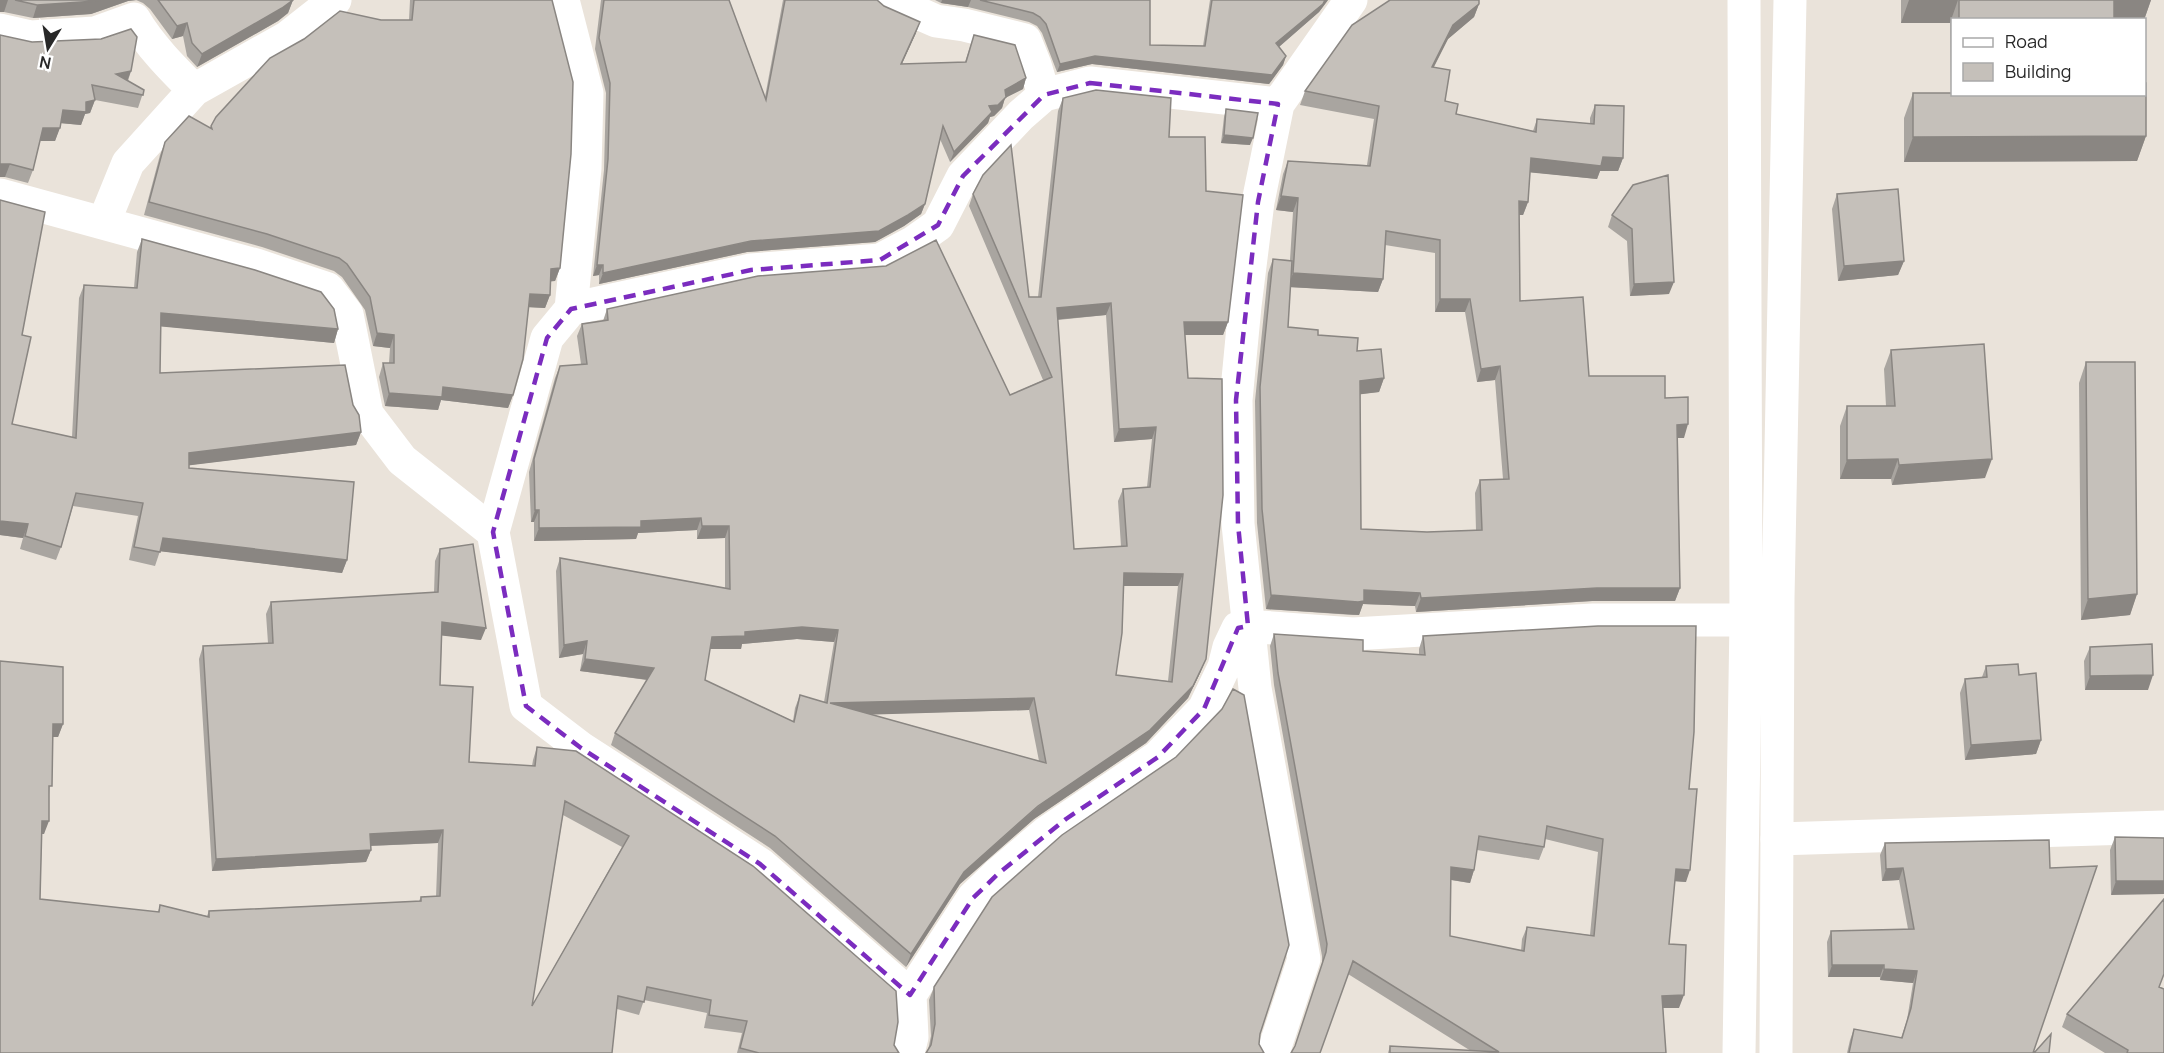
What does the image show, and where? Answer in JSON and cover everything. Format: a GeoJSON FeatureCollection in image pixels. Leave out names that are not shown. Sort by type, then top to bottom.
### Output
{"type":"FeatureCollection","features":[{"type":"Feature","properties":{"kind":"street"},"geometry":{"type":"LineString","coordinates":[[104,222],[128,162],[194,90],[288,37],[335,0]]}},
{"type":"Feature","properties":{"kind":"street"},"geometry":{"type":"LineString","coordinates":[[563,0],[587,93],[585,168],[571,309],[547,338],[493,532],[526,706],[581,748],[760,864],[909,995]]}},
{"type":"Feature","properties":{"kind":"street"},"geometry":{"type":"LineString","coordinates":[[888,0],[936,21],[964,25],[1025,40],[1044,95]]}},
{"type":"Feature","properties":{"kind":"street"},"geometry":{"type":"LineString","coordinates":[[1274,1053],[1304,959],[1255,688],[1238,524],[1236,400],[1258,202],[1278,104],[1351,0]]}},
{"type":"Feature","properties":{"kind":"street"},"geometry":{"type":"LineString","coordinates":[[1739,1053],[1746,620],[1744,0]]}},
{"type":"Feature","properties":{"kind":"street"},"geometry":{"type":"LineString","coordinates":[[1776,1053],[1778,598],[1790,0]]}},
{"type":"Feature","properties":{"kind":"street"},"geometry":{"type":"LineString","coordinates":[[0,30],[31,37],[95,33],[134,19],[143,34],[194,90]]}},
{"type":"Feature","properties":{"kind":"street"},"geometry":{"type":"LineString","coordinates":[[571,309],[751,270],[880,260],[914,242],[938,225],[963,176],[1044,95],[1090,83],[1278,104]]}},
{"type":"Feature","properties":{"kind":"street"},"geometry":{"type":"LineString","coordinates":[[0,195],[256,265],[328,289],[347,314],[368,414],[402,460],[493,532]]}},
{"type":"Feature","properties":{"kind":"street"},"geometry":{"type":"LineString","coordinates":[[908,1053],[912,1037],[909,995],[973,898],[999,873],[1066,819],[1153,761],[1204,709],[1224,667],[1229,647],[1238,628],[1248,626],[1353,634],[1593,620],[1746,620]]}},
{"type":"Feature","properties":{"kind":"street"},"geometry":{"type":"LineString","coordinates":[[1777,838],[2164,827]]}},
{"type":"Feature","properties":{"kind":"highlighted area"},"geometry":{"type":"Polygon","coordinates":[[[1090,83],[1278,104],[1258,202],[1236,400],[1238,524],[1248,626],[1238,628],[1204,709],[1158,757],[1066,819],[999,873],[973,898],[910,995],[760,864],[581,748],[526,706],[493,532],[547,338],[571,309],[751,270],[880,260],[938,225],[963,176],[1044,95],[1090,83]]]}},
{"type":"Feature","properties":{"kind":"building"},"geometry":{"type":"Polygon","coordinates":[[[15,0],[100,0],[37,5],[15,0]]]}},
{"type":"Feature","properties":{"kind":"building"},"geometry":{"type":"Polygon","coordinates":[[[158,0],[293,0],[202,54],[192,43],[187,23],[177,26],[158,0]]]}},
{"type":"Feature","properties":{"kind":"building"},"geometry":{"type":"Polygon","coordinates":[[[414,0],[552,0],[573,82],[571,154],[560,268],[551,269],[550,295],[530,294],[523,359],[513,395],[443,387],[442,397],[389,393],[383,363],[394,363],[394,335],[377,333],[370,297],[347,264],[339,258],[267,234],[149,202],[165,142],[189,116],[212,129],[211,126],[216,117],[270,58],[304,39],[340,11],[381,20],[412,20],[414,0]]]}},
{"type":"Feature","properties":{"kind":"building"},"geometry":{"type":"Polygon","coordinates":[[[604,0],[729,0],[766,100],[785,0],[877,0],[884,6],[920,22],[901,64],[966,62],[974,35],[1015,45],[1026,78],[1005,90],[1006,97],[998,105],[989,106],[992,112],[954,152],[943,126],[925,204],[879,231],[751,241],[603,273],[603,265],[597,265],[608,159],[610,83],[599,38],[604,0]]]}},
{"type":"Feature","properties":{"kind":"building"},"geometry":{"type":"Polygon","coordinates":[[[980,0],[1150,0],[1150,45],[1205,46],[1212,0],[1325,0],[1276,43],[1286,56],[1272,75],[1095,56],[1060,64],[1046,24],[1040,17],[1033,13],[980,0]]]}},
{"type":"Feature","properties":{"kind":"building"},"geometry":{"type":"Polygon","coordinates":[[[1390,0],[1479,0],[1479,4],[1453,25],[1432,67],[1450,70],[1445,101],[1458,104],[1456,114],[1536,132],[1537,119],[1594,124],[1595,105],[1624,106],[1623,158],[1603,157],[1601,166],[1531,158],[1528,202],[1519,201],[1520,301],[1583,297],[1589,376],[1665,376],[1665,398],[1688,397],[1688,424],[1677,425],[1680,588],[1597,588],[1421,598],[1420,593],[1364,590],[1364,601],[1358,602],[1271,595],[1262,509],[1260,387],[1273,259],[1292,261],[1288,327],[1318,330],[1318,335],[1358,338],[1357,351],[1381,349],[1384,378],[1360,381],[1361,529],[1427,532],[1482,530],[1480,480],[1509,479],[1500,366],[1481,369],[1470,299],[1440,299],[1440,240],[1386,231],[1383,279],[1293,273],[1298,198],[1281,196],[1288,161],[1370,166],[1379,106],[1305,91],[1352,25],[1390,0]]]}},
{"type":"Feature","properties":{"kind":"building"},"geometry":{"type":"Polygon","coordinates":[[[1959,0],[2114,0],[2114,18],[1959,18],[1959,0]]]}},
{"type":"Feature","properties":{"kind":"building"},"geometry":{"type":"Polygon","coordinates":[[[131,29],[137,37],[131,71],[116,74],[144,90],[143,95],[92,85],[95,100],[86,102],[86,112],[63,110],[60,128],[43,128],[33,170],[0,164],[0,35],[32,42],[101,39],[131,29]]]}},
{"type":"Feature","properties":{"kind":"building"},"geometry":{"type":"Polygon","coordinates":[[[1096,90],[1171,98],[1169,137],[1205,137],[1206,191],[1243,195],[1228,322],[1184,322],[1188,378],[1222,379],[1223,495],[1206,659],[1193,686],[1150,730],[1038,806],[964,872],[911,954],[775,836],[615,733],[654,668],[585,659],[587,641],[564,645],[560,558],[730,589],[729,526],[702,526],[701,518],[641,521],[641,527],[539,528],[539,510],[535,510],[534,459],[560,366],[587,364],[582,324],[608,320],[607,309],[758,276],[886,266],[936,240],[1010,395],[1052,377],[973,194],[983,175],[1011,145],[1029,297],[1041,297],[1063,98],[1096,90]],[[1111,303],[1057,308],[1074,549],[1127,546],[1123,489],[1150,487],[1156,427],[1119,429],[1111,303]],[[1124,573],[1122,633],[1116,675],[1172,682],[1183,574],[1124,573]],[[802,627],[745,632],[745,636],[712,637],[705,680],[794,722],[800,695],[827,703],[838,630],[802,627]],[[1034,698],[830,703],[1046,763],[1034,698]]]}},
{"type":"Feature","properties":{"kind":"building"},"geometry":{"type":"Polygon","coordinates":[[[1913,93],[1951,93],[1951,96],[2146,96],[2146,136],[1913,137],[1913,93]]]}},
{"type":"Feature","properties":{"kind":"building"},"geometry":{"type":"Polygon","coordinates":[[[1226,109],[1258,113],[1253,138],[1224,135],[1226,109]]]}},
{"type":"Feature","properties":{"kind":"building"},"geometry":{"type":"Polygon","coordinates":[[[1668,175],[1674,282],[1634,284],[1632,229],[1612,215],[1633,185],[1668,175]]]}},
{"type":"Feature","properties":{"kind":"building"},"geometry":{"type":"Polygon","coordinates":[[[1898,189],[1904,261],[1844,266],[1837,194],[1898,189]]]}},
{"type":"Feature","properties":{"kind":"building"},"geometry":{"type":"Polygon","coordinates":[[[0,200],[45,212],[22,335],[31,337],[12,424],[76,438],[84,285],[137,288],[142,239],[255,270],[321,292],[334,309],[338,329],[161,313],[160,373],[345,365],[353,405],[359,415],[361,432],[189,453],[189,468],[354,482],[347,560],[163,538],[160,552],[134,547],[143,503],[76,493],[61,547],[25,536],[28,524],[0,521],[0,200]]]}},
{"type":"Feature","properties":{"kind":"building"},"geometry":{"type":"Polygon","coordinates":[[[1984,344],[1992,459],[1899,465],[1898,459],[1847,460],[1847,406],[1895,406],[1891,350],[1984,344]]]}},
{"type":"Feature","properties":{"kind":"building"},"geometry":{"type":"Polygon","coordinates":[[[2086,362],[2135,362],[2137,594],[2088,599],[2086,362]]]}},
{"type":"Feature","properties":{"kind":"building"},"geometry":{"type":"Polygon","coordinates":[[[473,544],[486,628],[442,622],[440,685],[473,687],[469,762],[535,766],[537,747],[576,751],[753,866],[896,991],[898,1022],[894,1045],[899,1053],[759,1053],[740,1048],[747,1021],[709,1015],[711,1000],[647,987],[644,1002],[618,996],[612,1053],[0,1053],[0,661],[63,667],[63,724],[53,724],[49,821],[42,821],[40,899],[159,912],[160,905],[209,917],[209,911],[421,901],[421,897],[440,896],[443,830],[370,834],[371,850],[216,859],[203,646],[273,643],[271,602],[438,592],[440,549],[473,544]],[[565,801],[532,1006],[629,836],[565,801]]]}},
{"type":"Feature","properties":{"kind":"building"},"geometry":{"type":"Polygon","coordinates":[[[1598,626],[1696,626],[1694,732],[1689,789],[1697,789],[1690,870],[1676,869],[1669,944],[1686,945],[1684,995],[1662,996],[1666,1053],[1390,1053],[1390,1046],[1499,1052],[1353,961],[1320,1053],[1291,1053],[1327,944],[1278,673],[1274,634],[1363,640],[1363,651],[1425,655],[1423,636],[1598,626]],[[1547,826],[1544,847],[1479,836],[1474,870],[1451,867],[1450,936],[1524,951],[1527,927],[1594,936],[1603,839],[1547,826]]]}},
{"type":"Feature","properties":{"kind":"building"},"geometry":{"type":"Polygon","coordinates":[[[2152,644],[2153,675],[2090,676],[2090,647],[2152,644]]]}},
{"type":"Feature","properties":{"kind":"building"},"geometry":{"type":"Polygon","coordinates":[[[2018,664],[2019,675],[2036,673],[2041,740],[1971,745],[1965,679],[1987,677],[1986,666],[2018,664]]]}},
{"type":"Feature","properties":{"kind":"building"},"geometry":{"type":"Polygon","coordinates":[[[1233,689],[1244,695],[1289,945],[1260,1034],[1259,1044],[1264,1053],[926,1053],[931,1045],[935,1024],[934,987],[992,897],[1062,835],[1176,757],[1222,709],[1233,689]]]}},
{"type":"Feature","properties":{"kind":"building"},"geometry":{"type":"Polygon","coordinates":[[[2115,837],[2164,838],[2164,881],[2116,881],[2115,837]]]}},
{"type":"Feature","properties":{"kind":"building"},"geometry":{"type":"Polygon","coordinates":[[[2049,840],[2050,868],[2097,866],[2033,1053],[1849,1053],[1854,1029],[1902,1038],[1911,1008],[1917,971],[1884,969],[1884,965],[1832,965],[1831,931],[1914,929],[1903,868],[1886,869],[1885,843],[2049,840]]]}},
{"type":"Feature","properties":{"kind":"building"},"geometry":{"type":"Polygon","coordinates":[[[2164,899],[2164,974],[2159,987],[2164,989],[2164,1053],[2127,1053],[2128,1050],[2067,1014],[2164,899]]]}},
{"type":"Feature","properties":{"kind":"building"},"geometry":{"type":"Polygon","coordinates":[[[2051,1034],[2049,1053],[2034,1053],[2051,1034]]]}}]}
